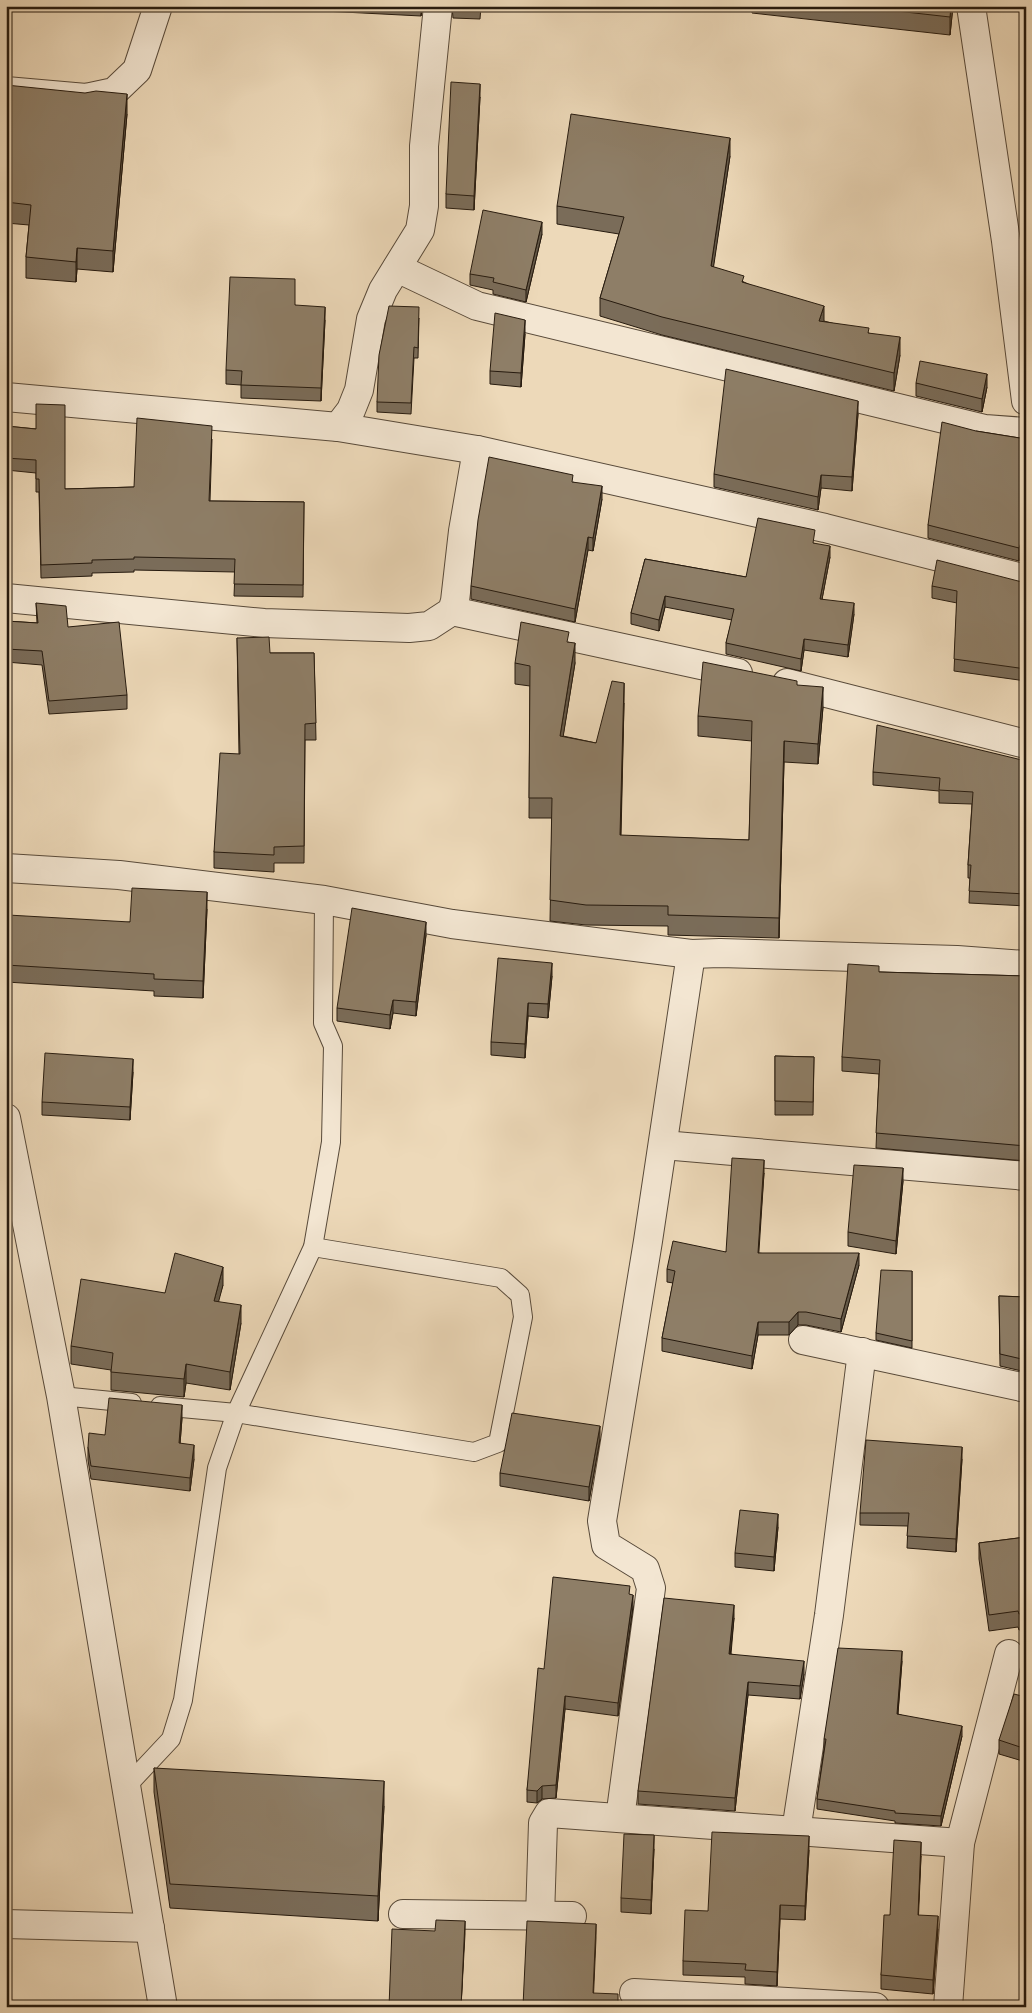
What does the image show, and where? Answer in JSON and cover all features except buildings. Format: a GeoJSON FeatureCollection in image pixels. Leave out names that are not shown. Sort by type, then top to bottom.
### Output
{"type":"FeatureCollection","features":[{"type":"Feature","properties":{"kind":"street"},"geometry":{"type":"LineString","coordinates":[[6,91],[86,98],[114,92],[137,70],[158,6]]}},
{"type":"Feature","properties":{"kind":"street"},"geometry":{"type":"LineString","coordinates":[[338,426],[351,410],[359,390],[371,319],[383,290],[420,230],[424,206],[424,146],[438,6]]}},
{"type":"Feature","properties":{"kind":"street"},"geometry":{"type":"LineString","coordinates":[[971,6],[1016,242],[1026,401]]}},
{"type":"Feature","properties":{"kind":"street"},"geometry":{"type":"LineString","coordinates":[[397,268],[477,306],[985,429],[1026,432]]}},
{"type":"Feature","properties":{"kind":"street"},"geometry":{"type":"LineString","coordinates":[[6,397],[338,426],[477,450],[825,528],[1026,579]]}},
{"type":"Feature","properties":{"kind":"street"},"geometry":{"type":"LineString","coordinates":[[452,611],[477,450]]}},
{"type":"Feature","properties":{"kind":"street"},"geometry":{"type":"LineString","coordinates":[[6,598],[264,623],[409,628],[429,626],[452,611],[831,693],[1026,744]]}},
{"type":"Feature","properties":{"kind":"street"},"geometry":{"type":"LineString","coordinates":[[6,868],[119,876],[324,900],[452,924],[691,954],[720,953],[957,960],[1026,964]]}},
{"type":"Feature","properties":{"kind":"street"},"geometry":{"type":"LineString","coordinates":[[620,1818],[651,1588],[645,1569],[606,1545],[602,1521],[691,954]]}},
{"type":"Feature","properties":{"kind":"street"},"geometry":{"type":"LineString","coordinates":[[6,1118],[61,1396],[163,2007]]}},
{"type":"Feature","properties":{"kind":"street"},"geometry":{"type":"LineString","coordinates":[[662,1145],[1026,1176]]}},
{"type":"Feature","properties":{"kind":"street"},"geometry":{"type":"LineString","coordinates":[[803,1340],[1026,1388]]}},
{"type":"Feature","properties":{"kind":"street"},"geometry":{"type":"LineString","coordinates":[[796,1831],[829,1615],[862,1352]]}},
{"type":"Feature","properties":{"kind":"street"},"geometry":{"type":"LineString","coordinates":[[948,2007],[960,1844],[1009,1654]]}},
{"type":"Feature","properties":{"kind":"street"},"geometry":{"type":"LineString","coordinates":[[540,1917],[542,1823],[548,1813],[960,1844]]}},
{"type":"Feature","properties":{"kind":"street"},"geometry":{"type":"LineString","coordinates":[[403,1914],[572,1916]]}},
{"type":"Feature","properties":{"kind":"street"},"geometry":{"type":"LineString","coordinates":[[6,1924],[150,1928]]}},
{"type":"Feature","properties":{"kind":"street"},"geometry":{"type":"LineString","coordinates":[[634,1994],[875,2007]]}},
{"type":"Feature","properties":{"kind":"lane"},"geometry":{"type":"LineString","coordinates":[[127,1786],[171,1739],[183,1700],[217,1468],[236,1413],[313,1247],[331,1142],[334,1046],[323,1023],[324,900]]}},
{"type":"Feature","properties":{"kind":"lane"},"geometry":{"type":"LineString","coordinates":[[61,1396],[236,1413],[474,1452],[498,1443],[523,1317],[520,1295],[502,1278],[313,1247]]}}]}
